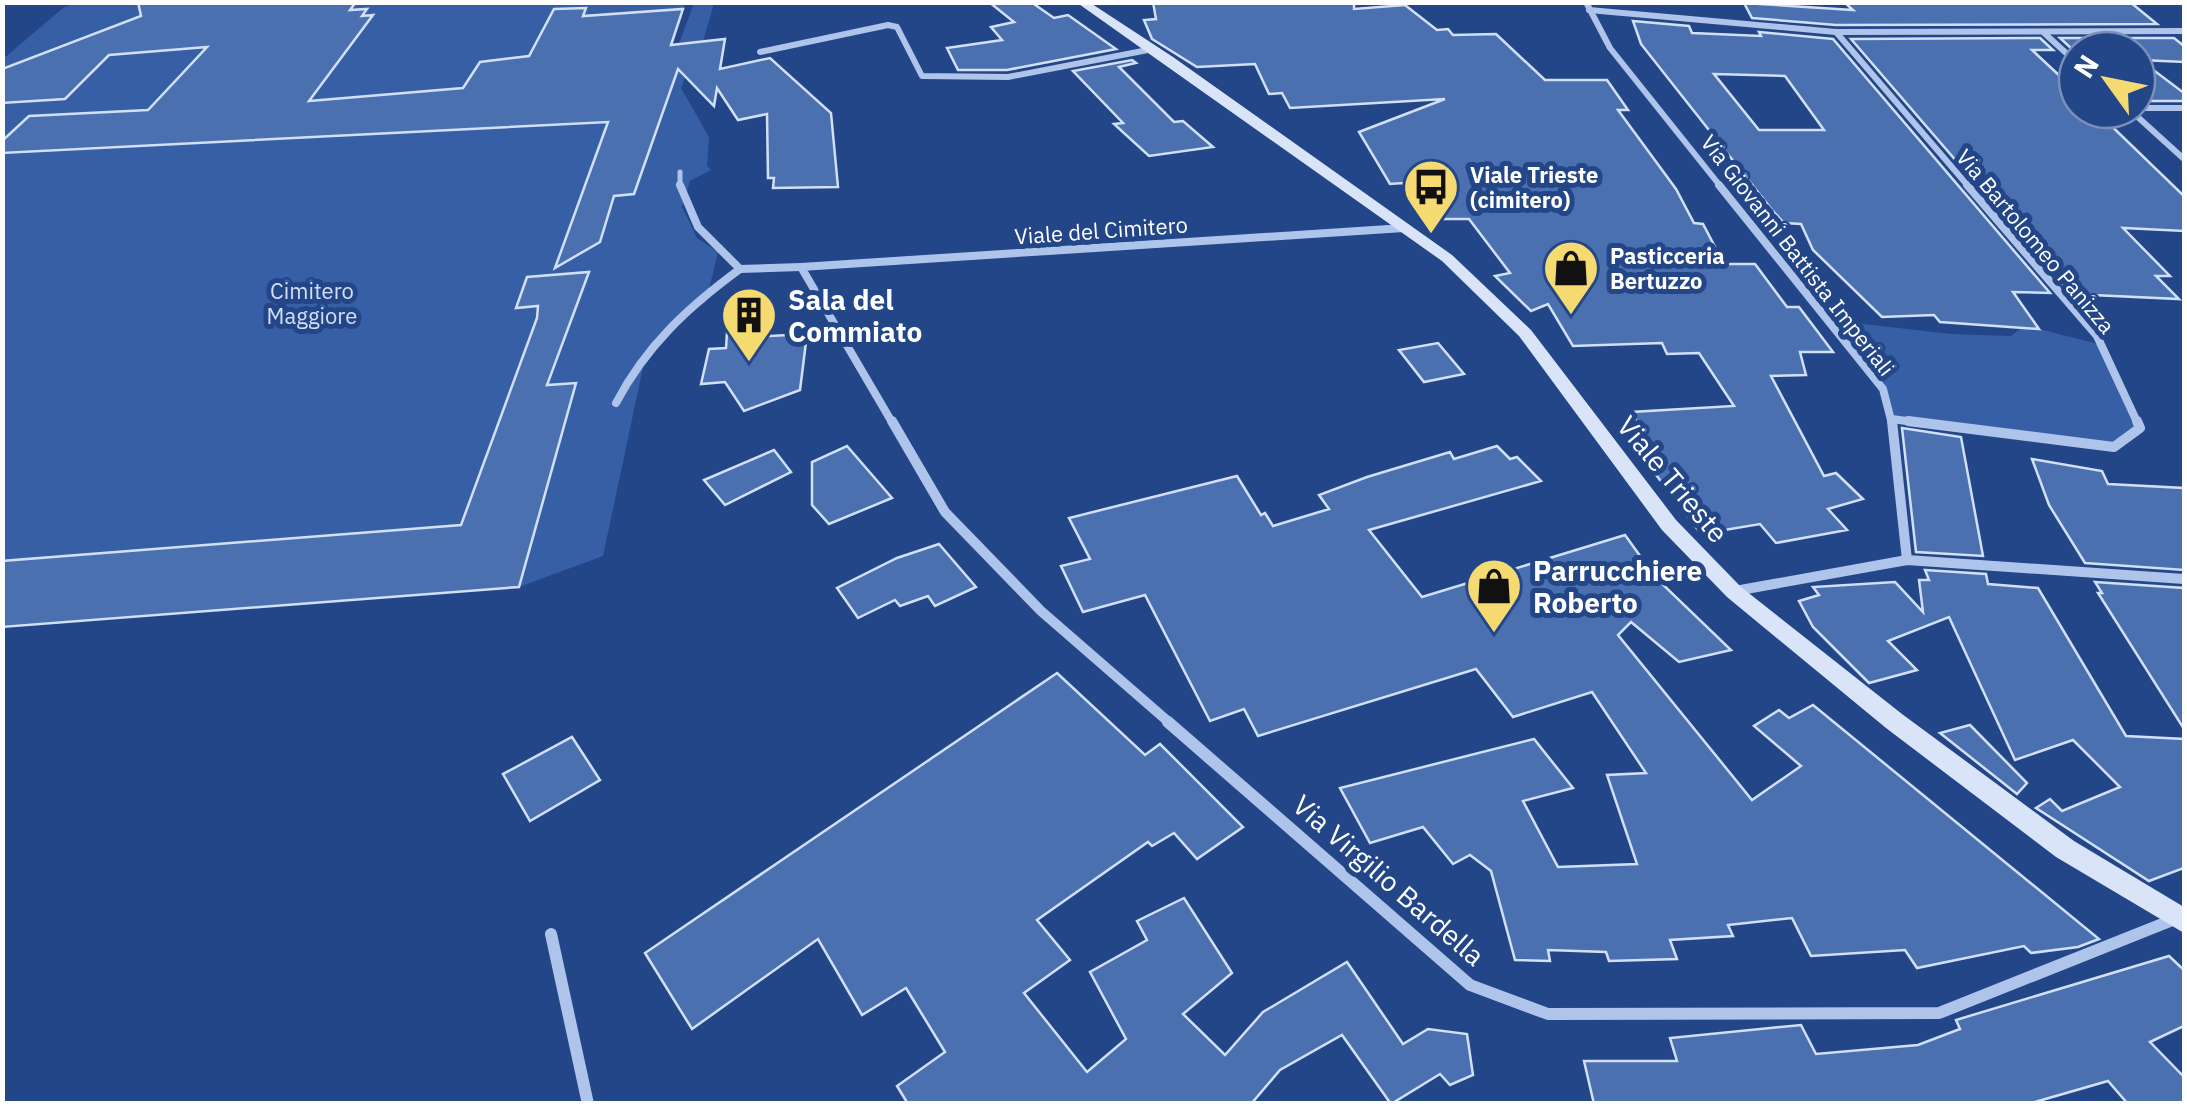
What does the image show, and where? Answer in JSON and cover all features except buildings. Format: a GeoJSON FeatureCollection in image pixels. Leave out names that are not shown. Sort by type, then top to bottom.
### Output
{"type":"FeatureCollection","features":[{"type":"Feature","properties":{"kind":"main road","name":"Viale Trieste"},"geometry":{"type":"LineString","coordinates":[[1081,2],[1404,228],[1489,294],[1525,333],[1670,525],[1734,592],[1894,721],[2065,849],[2181,920]]}},
{"type":"Feature","properties":{"kind":"street"},"geometry":{"type":"LineString","coordinates":[[1588,6],[1836,32],[2184,31]]}},
{"type":"Feature","properties":{"kind":"street","name":"Via Giovanni Battista Imperiali"},"geometry":{"type":"LineString","coordinates":[[1588,6],[1610,48],[1883,389],[1892,419],[1907,560]]}},
{"type":"Feature","properties":{"kind":"street"},"geometry":{"type":"LineString","coordinates":[[760,52],[888,24],[897,26],[922,76],[945,80],[986,78],[1153,49]]}},
{"type":"Feature","properties":{"kind":"street","name":"Via Bartolomeo Panizza"},"geometry":{"type":"LineString","coordinates":[[1836,32],[2097,336],[2140,428],[2114,447],[1892,419]]}},
{"type":"Feature","properties":{"kind":"street"},"geometry":{"type":"LineString","coordinates":[[2042,32],[2057,45]]}},
{"type":"Feature","properties":{"kind":"street"},"geometry":{"type":"LineString","coordinates":[[2157,109],[2184,108]]}},
{"type":"Feature","properties":{"kind":"street"},"geometry":{"type":"LineString","coordinates":[[2155,130],[2184,159]]}},
{"type":"Feature","properties":{"kind":"street"},"geometry":{"type":"LineString","coordinates":[[680,172],[678,189],[696,227],[740,269]]}},
{"type":"Feature","properties":{"kind":"street","name":"Viale del Cimitero"},"geometry":{"type":"LineString","coordinates":[[801,267],[1404,228]]}},
{"type":"Feature","properties":{"kind":"street"},"geometry":{"type":"LineString","coordinates":[[616,403],[636,360],[695,302],[740,269],[801,267]]}},
{"type":"Feature","properties":{"kind":"street","name":"Via Virgilio Bardella"},"geometry":{"type":"LineString","coordinates":[[801,267],[944,512],[1041,611],[1470,985],[1548,1014],[1939,1013],[2181,920]]}},
{"type":"Feature","properties":{"kind":"street"},"geometry":{"type":"LineString","coordinates":[[1734,592],[1907,560],[2184,579]]}},
{"type":"Feature","properties":{"kind":"street"},"geometry":{"type":"LineString","coordinates":[[551,934],[588,1104]]}},
{"type":"Feature","properties":{"kind":"green space","name":"Cimitero Maggiore"},"geometry":{"type":"Polygon","coordinates":[[[78,2],[685,3],[667,56],[674,57],[694,3],[714,3],[702,45],[693,56],[681,88],[709,137],[707,166],[711,170],[690,181],[682,207],[697,238],[718,252],[706,302],[693,309],[645,358],[603,556],[519,587],[3,627],[3,59],[63,8],[78,2]]]}},
{"type":"Feature","properties":{"kind":"green space"},"geometry":{"type":"Polygon","coordinates":[[[1828,320],[1951,334],[2011,336],[2023,327],[2102,345],[2140,428],[2114,447],[1892,419],[1883,389],[1828,320]]]}},
{"type":"Feature","properties":{"kind":"place","name":"Viale Trieste (cimitero)"},"geometry":{"type":"Point","coordinates":[1431,236]}},
{"type":"Feature","properties":{"kind":"place","name":"Pasticceria Bertuzzo"},"geometry":{"type":"Point","coordinates":[1571,317]}},
{"type":"Feature","properties":{"kind":"place","name":"Sala del Commiato"},"geometry":{"type":"Point","coordinates":[749,364]}},
{"type":"Feature","properties":{"kind":"place","name":"Parrucchiere Roberto"},"geometry":{"type":"Point","coordinates":[1494,635]}}]}
